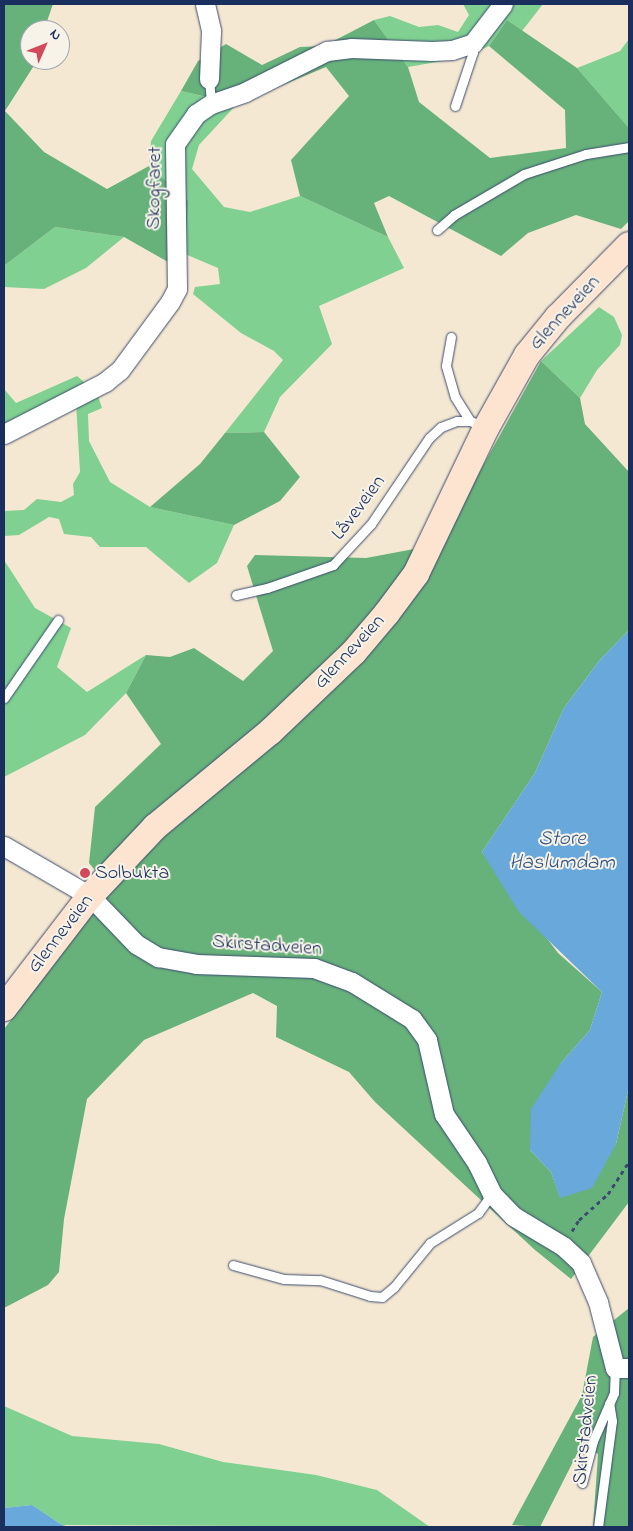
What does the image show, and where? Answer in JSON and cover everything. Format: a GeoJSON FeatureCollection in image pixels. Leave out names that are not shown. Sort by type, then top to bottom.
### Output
{"type":"FeatureCollection","features":[{"type":"Feature","properties":{"kind":"main road","name":"Glenneveien"},"geometry":{"type":"LineString","coordinates":[[4,1008],[90,896],[155,827],[277,725],[354,652],[387,613],[416,574],[478,424],[542,334],[629,245]]}},
{"type":"Feature","properties":{"kind":"street"},"geometry":{"type":"LineString","coordinates":[[205,4],[211,31],[209,79]]}},
{"type":"Feature","properties":{"kind":"street"},"geometry":{"type":"LineString","coordinates":[[473,43],[503,4]]}},
{"type":"Feature","properties":{"kind":"street","name":"Skogfaret"},"geometry":{"type":"LineString","coordinates":[[4,434],[105,382],[120,370],[170,302],[177,289],[175,144],[196,114],[211,104],[245,92],[327,51],[350,48],[442,50],[473,43]]}},
{"type":"Feature","properties":{"kind":"street","name":"Skirstadveien"},"geometry":{"type":"LineString","coordinates":[[4,846],[90,896],[136,944],[158,957],[196,964],[314,968],[352,982],[404,1013],[427,1040],[444,1114],[477,1163],[492,1194],[522,1222],[563,1246],[581,1263],[591,1284],[622,1368]]}},
{"type":"Feature","properties":{"kind":"lane"},"geometry":{"type":"LineString","coordinates":[[455,106],[473,52],[473,43]]}},
{"type":"Feature","properties":{"kind":"lane"},"geometry":{"type":"LineString","coordinates":[[209,79],[211,104]]}},
{"type":"Feature","properties":{"kind":"lane"},"geometry":{"type":"LineString","coordinates":[[437,230],[454,214],[524,174],[586,154],[629,147]]}},
{"type":"Feature","properties":{"kind":"lane"},"geometry":{"type":"LineString","coordinates":[[451,337],[446,366],[455,397],[478,424]]}},
{"type":"Feature","properties":{"kind":"lane","name":"Låveveien"},"geometry":{"type":"LineString","coordinates":[[236,594],[268,588],[333,565],[344,557],[388,501],[429,438],[441,427],[457,421],[478,424]]}},
{"type":"Feature","properties":{"kind":"lane"},"geometry":{"type":"LineString","coordinates":[[4,698],[58,620]]}},
{"type":"Feature","properties":{"kind":"lane"},"geometry":{"type":"LineString","coordinates":[[233,1265],[284,1279],[320,1280],[370,1296],[382,1296],[394,1287],[430,1243],[478,1213],[492,1194]]}},
{"type":"Feature","properties":{"kind":"lane","name":"Skirstadveien"},"geometry":{"type":"LineString","coordinates":[[598,1527],[612,1421],[609,1403],[622,1368]]}},
{"type":"Feature","properties":{"kind":"lane"},"geometry":{"type":"LineString","coordinates":[[582,1483],[609,1403]]}},
{"type":"Feature","properties":{"kind":"path"},"geometry":{"type":"LineString","coordinates":[[563,1246],[579,1220],[608,1194],[629,1162]]}},
{"type":"Feature","properties":{"kind":"green space"},"geometry":{"type":"Polygon","coordinates":[[[4,4],[53,4],[47,20],[20,20],[20,70],[31,70],[5,111],[44,152],[107,189],[149,166],[188,201],[185,254],[168,262],[124,237],[55,227],[4,266],[4,4]]]}},
{"type":"Feature","properties":{"kind":"green space"},"geometry":{"type":"Polygon","coordinates":[[[463,4],[543,4],[522,31],[507,20],[489,46],[465,57],[408,67],[374,20],[390,16],[419,27],[438,25],[458,32],[469,15],[463,4]]]}},
{"type":"Feature","properties":{"kind":"green space"},"geometry":{"type":"Polygon","coordinates":[[[374,20],[408,67],[419,102],[490,158],[566,148],[565,110],[489,46],[507,20],[577,68],[629,128],[629,221],[621,229],[576,215],[528,233],[501,256],[389,196],[374,203],[388,237],[300,196],[291,160],[349,96],[326,67],[237,104],[181,91],[198,61],[226,44],[262,65],[300,47],[324,46],[374,20]]]}},
{"type":"Feature","properties":{"kind":"green space"},"geometry":{"type":"Polygon","coordinates":[[[629,39],[629,128],[577,68],[620,51],[629,39]]]}},
{"type":"Feature","properties":{"kind":"green space"},"geometry":{"type":"Polygon","coordinates":[[[181,91],[237,104],[199,145],[192,169],[224,207],[250,212],[300,196],[388,237],[404,268],[319,306],[332,344],[280,397],[264,432],[225,433],[283,360],[274,351],[241,333],[193,294],[195,287],[220,284],[218,268],[185,254],[149,166],[151,141],[181,91]]]}},
{"type":"Feature","properties":{"kind":"green space"},"geometry":{"type":"Polygon","coordinates":[[[55,227],[124,237],[86,268],[44,289],[4,287],[4,266],[55,227]]]}},
{"type":"Feature","properties":{"kind":"green space"},"geometry":{"type":"Polygon","coordinates":[[[599,307],[614,317],[622,335],[620,345],[597,370],[580,398],[541,361],[599,307]]]}},
{"type":"Feature","properties":{"kind":"green space"},"geometry":{"type":"Polygon","coordinates":[[[541,361],[580,398],[585,424],[629,472],[629,630],[600,660],[564,708],[535,773],[482,852],[558,953],[602,992],[590,1030],[561,1063],[530,1150],[551,1172],[560,1197],[616,1144],[629,1086],[629,1202],[571,1279],[535,1250],[375,1102],[349,1072],[276,1037],[277,1006],[253,993],[144,1040],[87,1099],[64,1219],[59,1272],[48,1285],[4,1308],[4,1029],[102,902],[108,886],[89,863],[95,807],[161,744],[126,693],[146,655],[170,657],[194,648],[243,681],[273,651],[247,566],[255,555],[366,558],[414,549],[460,507],[541,361]]]}},
{"type":"Feature","properties":{"kind":"green space"},"geometry":{"type":"Polygon","coordinates":[[[77,376],[97,393],[102,408],[88,414],[89,441],[110,482],[150,507],[234,525],[217,563],[189,583],[146,547],[100,547],[91,537],[64,534],[59,519],[49,517],[19,535],[4,536],[4,511],[24,510],[37,499],[61,502],[74,495],[73,484],[80,472],[76,402],[4,427],[4,389],[16,403],[77,376]]]}},
{"type":"Feature","properties":{"kind":"green space"},"geometry":{"type":"Polygon","coordinates":[[[264,432],[300,477],[280,501],[234,525],[150,507],[200,464],[225,433],[264,432]]]}},
{"type":"Feature","properties":{"kind":"green space"},"geometry":{"type":"Polygon","coordinates":[[[4,560],[35,608],[71,628],[57,667],[87,692],[146,655],[126,693],[85,735],[4,777],[4,560]]]}},
{"type":"Feature","properties":{"kind":"green space"},"geometry":{"type":"Polygon","coordinates":[[[629,1308],[629,1527],[593,1527],[598,1454],[582,1444],[540,1527],[512,1525],[582,1395],[593,1337],[629,1308]]]}},
{"type":"Feature","properties":{"kind":"green space"},"geometry":{"type":"Polygon","coordinates":[[[4,1406],[72,1436],[159,1444],[223,1462],[316,1475],[377,1490],[430,1527],[62,1525],[32,1505],[4,1508],[4,1406]]]}},
{"type":"Feature","properties":{"kind":"water","name":"Store Haslumdam"},"geometry":{"type":"Polygon","coordinates":[[[629,630],[629,1086],[616,1144],[592,1188],[560,1198],[551,1172],[530,1150],[531,1109],[561,1063],[590,1030],[602,992],[519,912],[482,852],[535,773],[564,708],[600,660],[629,630]]]}},
{"type":"Feature","properties":{"kind":"water"},"geometry":{"type":"Polygon","coordinates":[[[32,1505],[62,1525],[70,1527],[4,1527],[4,1508],[32,1505]]]}},
{"type":"Feature","properties":{"kind":"place","name":"Solbukta"},"geometry":{"type":"Point","coordinates":[85,873]}}]}
